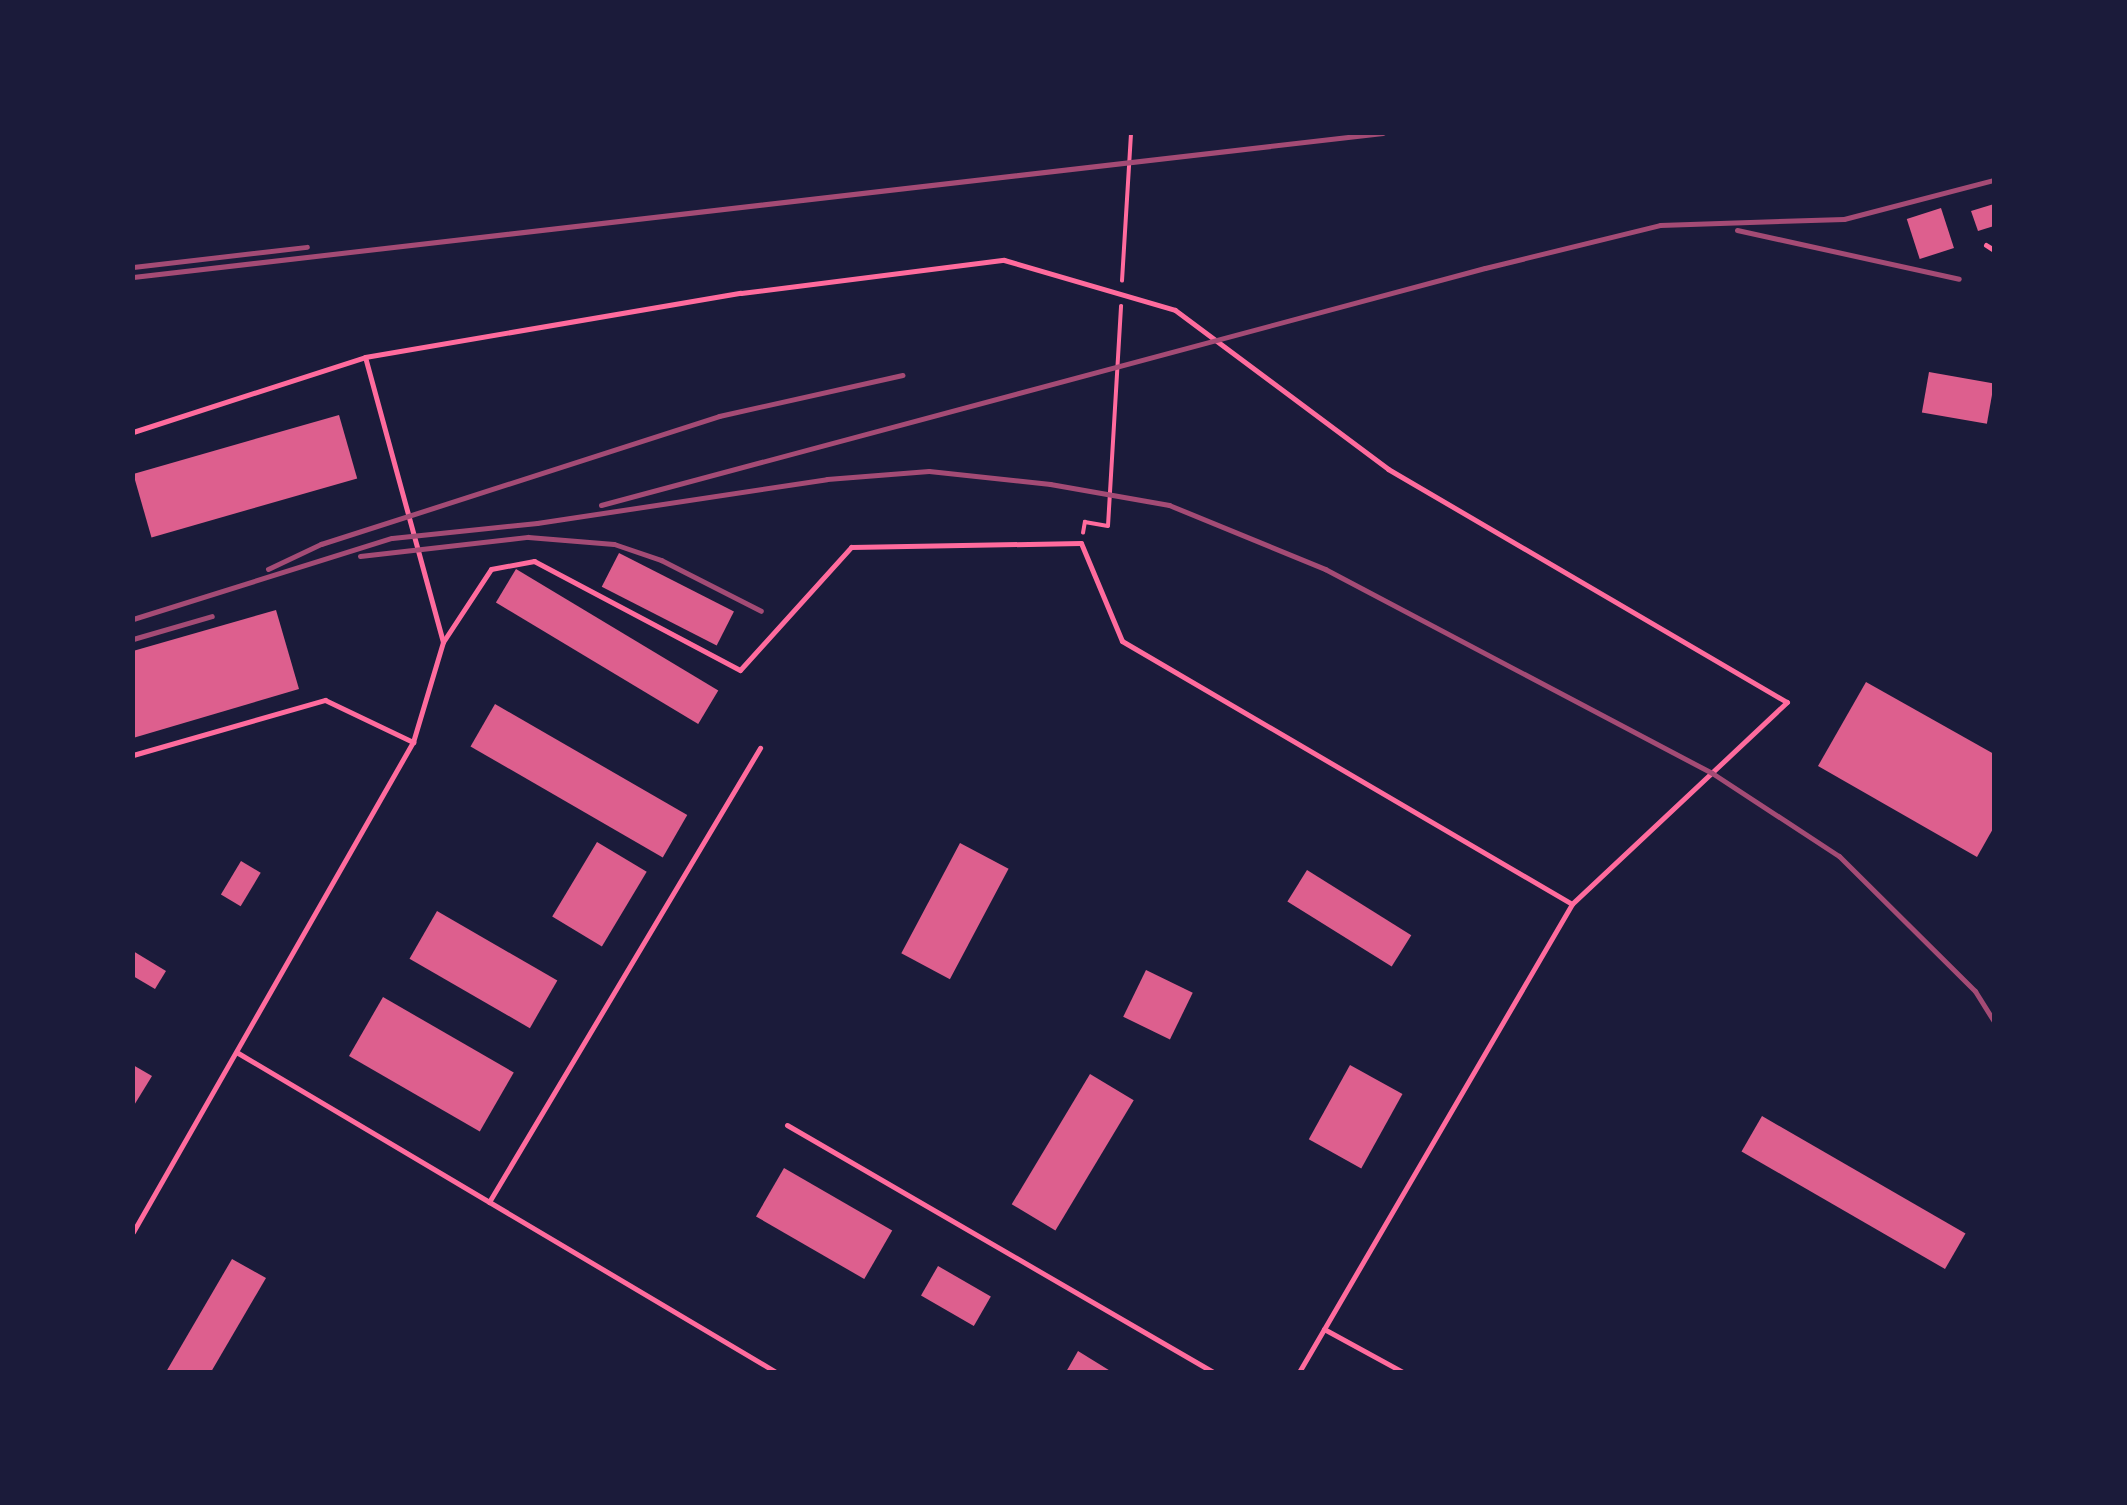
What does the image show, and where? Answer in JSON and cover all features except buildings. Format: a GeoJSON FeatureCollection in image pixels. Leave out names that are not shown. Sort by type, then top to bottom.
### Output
{"type":"FeatureCollection","features":[{"type":"Feature","properties":{"kind":"lane"},"geometry":{"type":"LineString","coordinates":[[1986,245],[1994,250]]}},
{"type":"Feature","properties":{"kind":"lane"},"geometry":{"type":"LineString","coordinates":[[133,432],[365,357],[741,293],[1004,260],[1175,310],[1388,469],[1787,702],[1572,904],[1299,1372]]}},
{"type":"Feature","properties":{"kind":"lane"},"geometry":{"type":"LineString","coordinates":[[365,357],[443,642]]}},
{"type":"Feature","properties":{"kind":"lane"},"geometry":{"type":"LineString","coordinates":[[133,1232],[413,742],[443,642],[491,569],[534,561],[740,670],[851,547],[1081,543],[1122,641],[1572,904]]}},
{"type":"Feature","properties":{"kind":"lane"},"geometry":{"type":"LineString","coordinates":[[133,755],[325,700],[413,742]]}},
{"type":"Feature","properties":{"kind":"lane"},"geometry":{"type":"LineString","coordinates":[[489,1202],[760,748]]}},
{"type":"Feature","properties":{"kind":"lane"},"geometry":{"type":"LineString","coordinates":[[237,1054],[776,1372]]}},
{"type":"Feature","properties":{"kind":"lane"},"geometry":{"type":"LineString","coordinates":[[787,1125],[1213,1372]]}},
{"type":"Feature","properties":{"kind":"lane"},"geometry":{"type":"LineString","coordinates":[[1324,1329],[1403,1372]]}},
{"type":"Feature","properties":{"kind":"path"},"geometry":{"type":"LineString","coordinates":[[1081,543],[1085,522],[1108,526],[1131,133]]}},
{"type":"Feature","properties":{"kind":"railway"},"geometry":{"type":"LineString","coordinates":[[133,277],[1383,133]]}},
{"type":"Feature","properties":{"kind":"railway"},"geometry":{"type":"LineString","coordinates":[[601,505],[1485,268],[1660,225],[1844,219],[1994,180]]}},
{"type":"Feature","properties":{"kind":"railway"},"geometry":{"type":"LineString","coordinates":[[1737,230],[1959,279]]}},
{"type":"Feature","properties":{"kind":"railway"},"geometry":{"type":"LineString","coordinates":[[133,267],[307,247]]}},
{"type":"Feature","properties":{"kind":"railway"},"geometry":{"type":"LineString","coordinates":[[268,569],[321,544],[719,416],[902,375]]}},
{"type":"Feature","properties":{"kind":"railway"},"geometry":{"type":"LineString","coordinates":[[133,619],[392,538],[537,523],[827,479],[929,471],[1050,484],[1169,505],[1325,569],[1712,773],[1839,856],[1975,991],[1994,1022]]}},
{"type":"Feature","properties":{"kind":"railway"},"geometry":{"type":"LineString","coordinates":[[360,556],[528,537],[614,544],[661,560],[761,611]]}},
{"type":"Feature","properties":{"kind":"railway"},"geometry":{"type":"LineString","coordinates":[[133,639],[212,616]]}}]}
